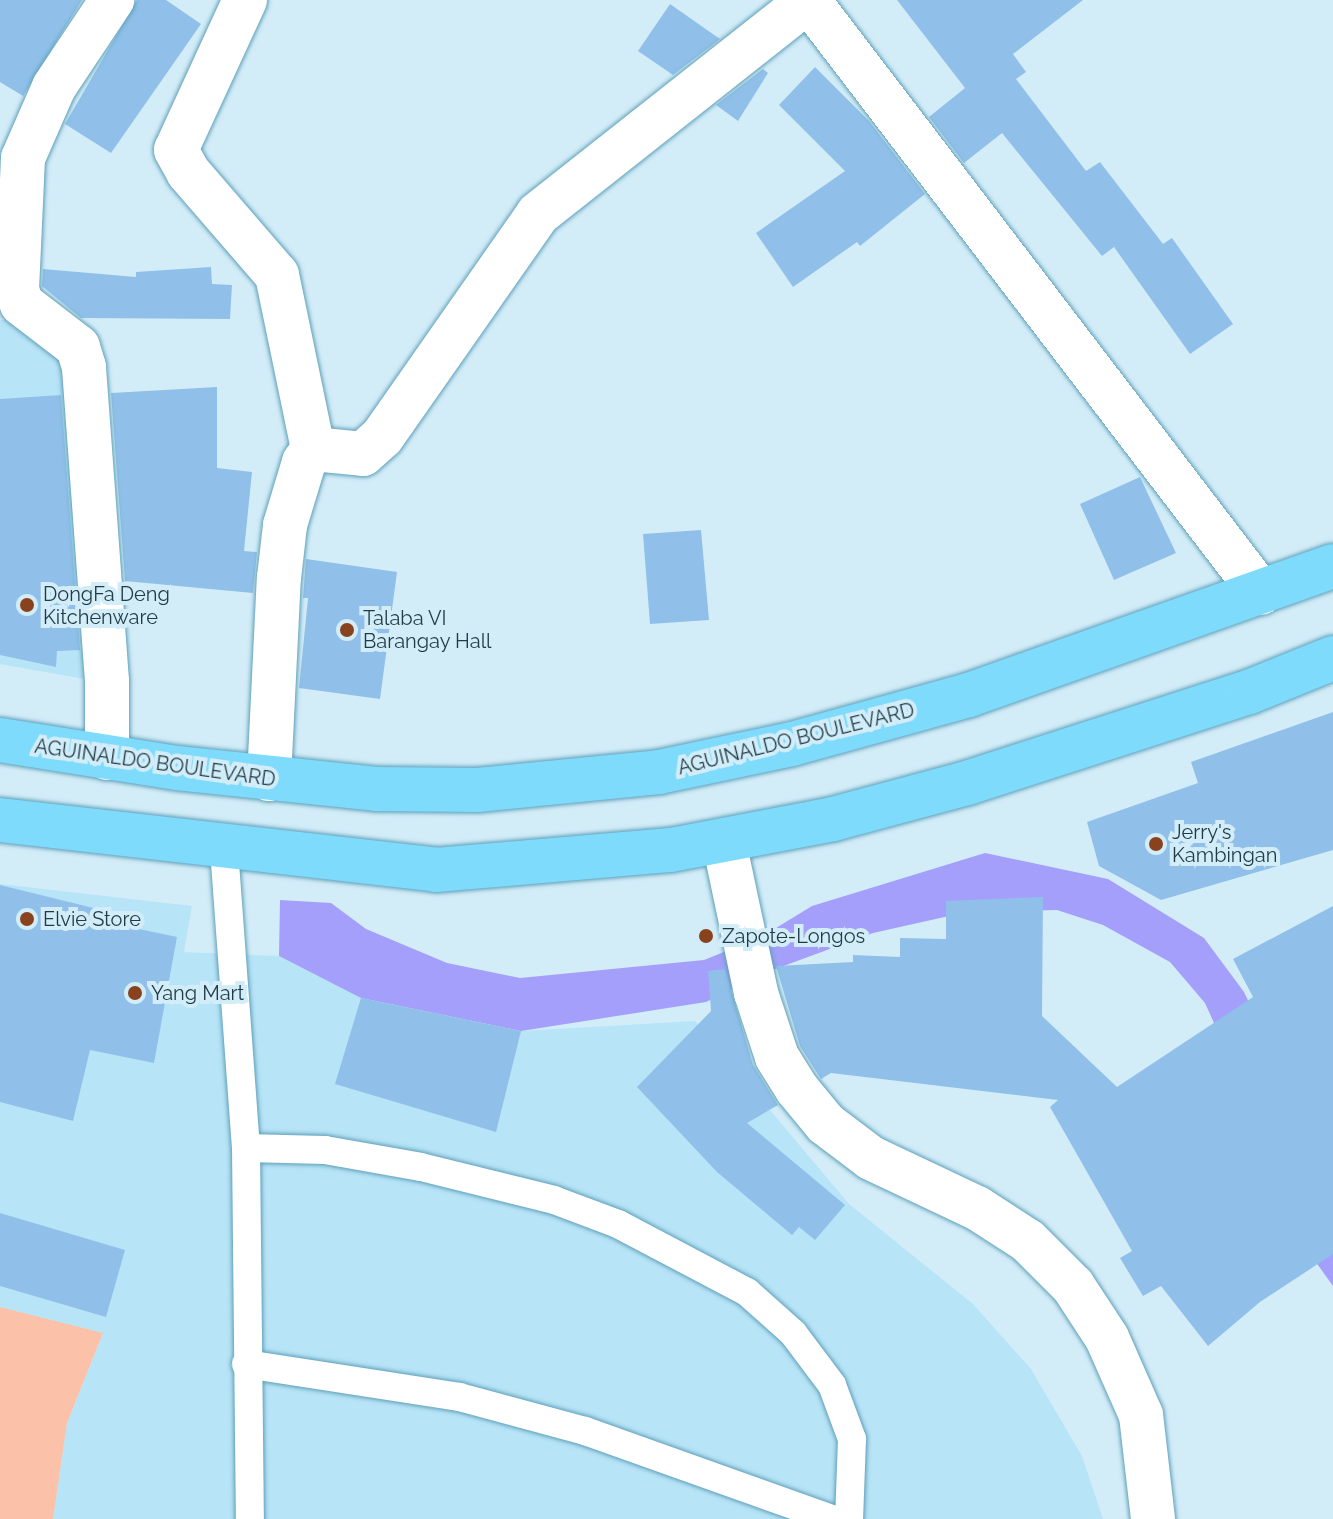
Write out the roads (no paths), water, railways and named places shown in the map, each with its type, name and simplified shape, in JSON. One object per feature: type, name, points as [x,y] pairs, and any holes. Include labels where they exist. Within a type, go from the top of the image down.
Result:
[{"type":"highway","name":"AGUINALDO BOULEVARD","points":[[0,740],[107,758],[269,779],[428,791],[659,772],[792,744],[969,695],[1333,566]]},
{"type":"highway","points":[[0,820],[224,849],[436,870],[519,866],[724,842],[967,783],[1249,692],[1333,658]]},
{"type":"street","points":[[107,758],[107,681],[84,367],[78,347],[22,304],[17,290],[23,158],[54,87],[112,0]]},
{"type":"street","points":[[245,0],[176,150],[188,172],[277,275],[313,449],[295,484],[285,525],[269,779]]},
{"type":"street","points":[[313,449],[363,454],[382,437],[538,214],[808,1],[1261,593]]},
{"type":"street","points":[[724,842],[738,925],[777,1057],[826,1124],[871,1158],[977,1208],[1028,1241],[1073,1286],[1107,1338],[1141,1415],[1153,1519]]},
{"type":"lane","points":[[224,849],[246,1148],[250,1519]]},
{"type":"lane","points":[[246,1148],[325,1150],[421,1167],[554,1200],[618,1224],[747,1292],[793,1333],[832,1385],[852,1439],[849,1519]]},
{"type":"lane","points":[[246,1364],[459,1397],[629,1446],[832,1519]]},
{"type":"place","name":"DongFa Deng Kitchenware","points":[[27,605]]},
{"type":"place","name":"Talaba VI Barangay Hall","points":[[347,630]]},
{"type":"place","name":"Jerry's Kambingan","points":[[1156,844]]},
{"type":"place","name":"Elvie Store","points":[[27,919]]},
{"type":"place","name":"Zapote-Longos","points":[[706,936]]},
{"type":"place","name":"Yang Mart","points":[[135,993]]}]
